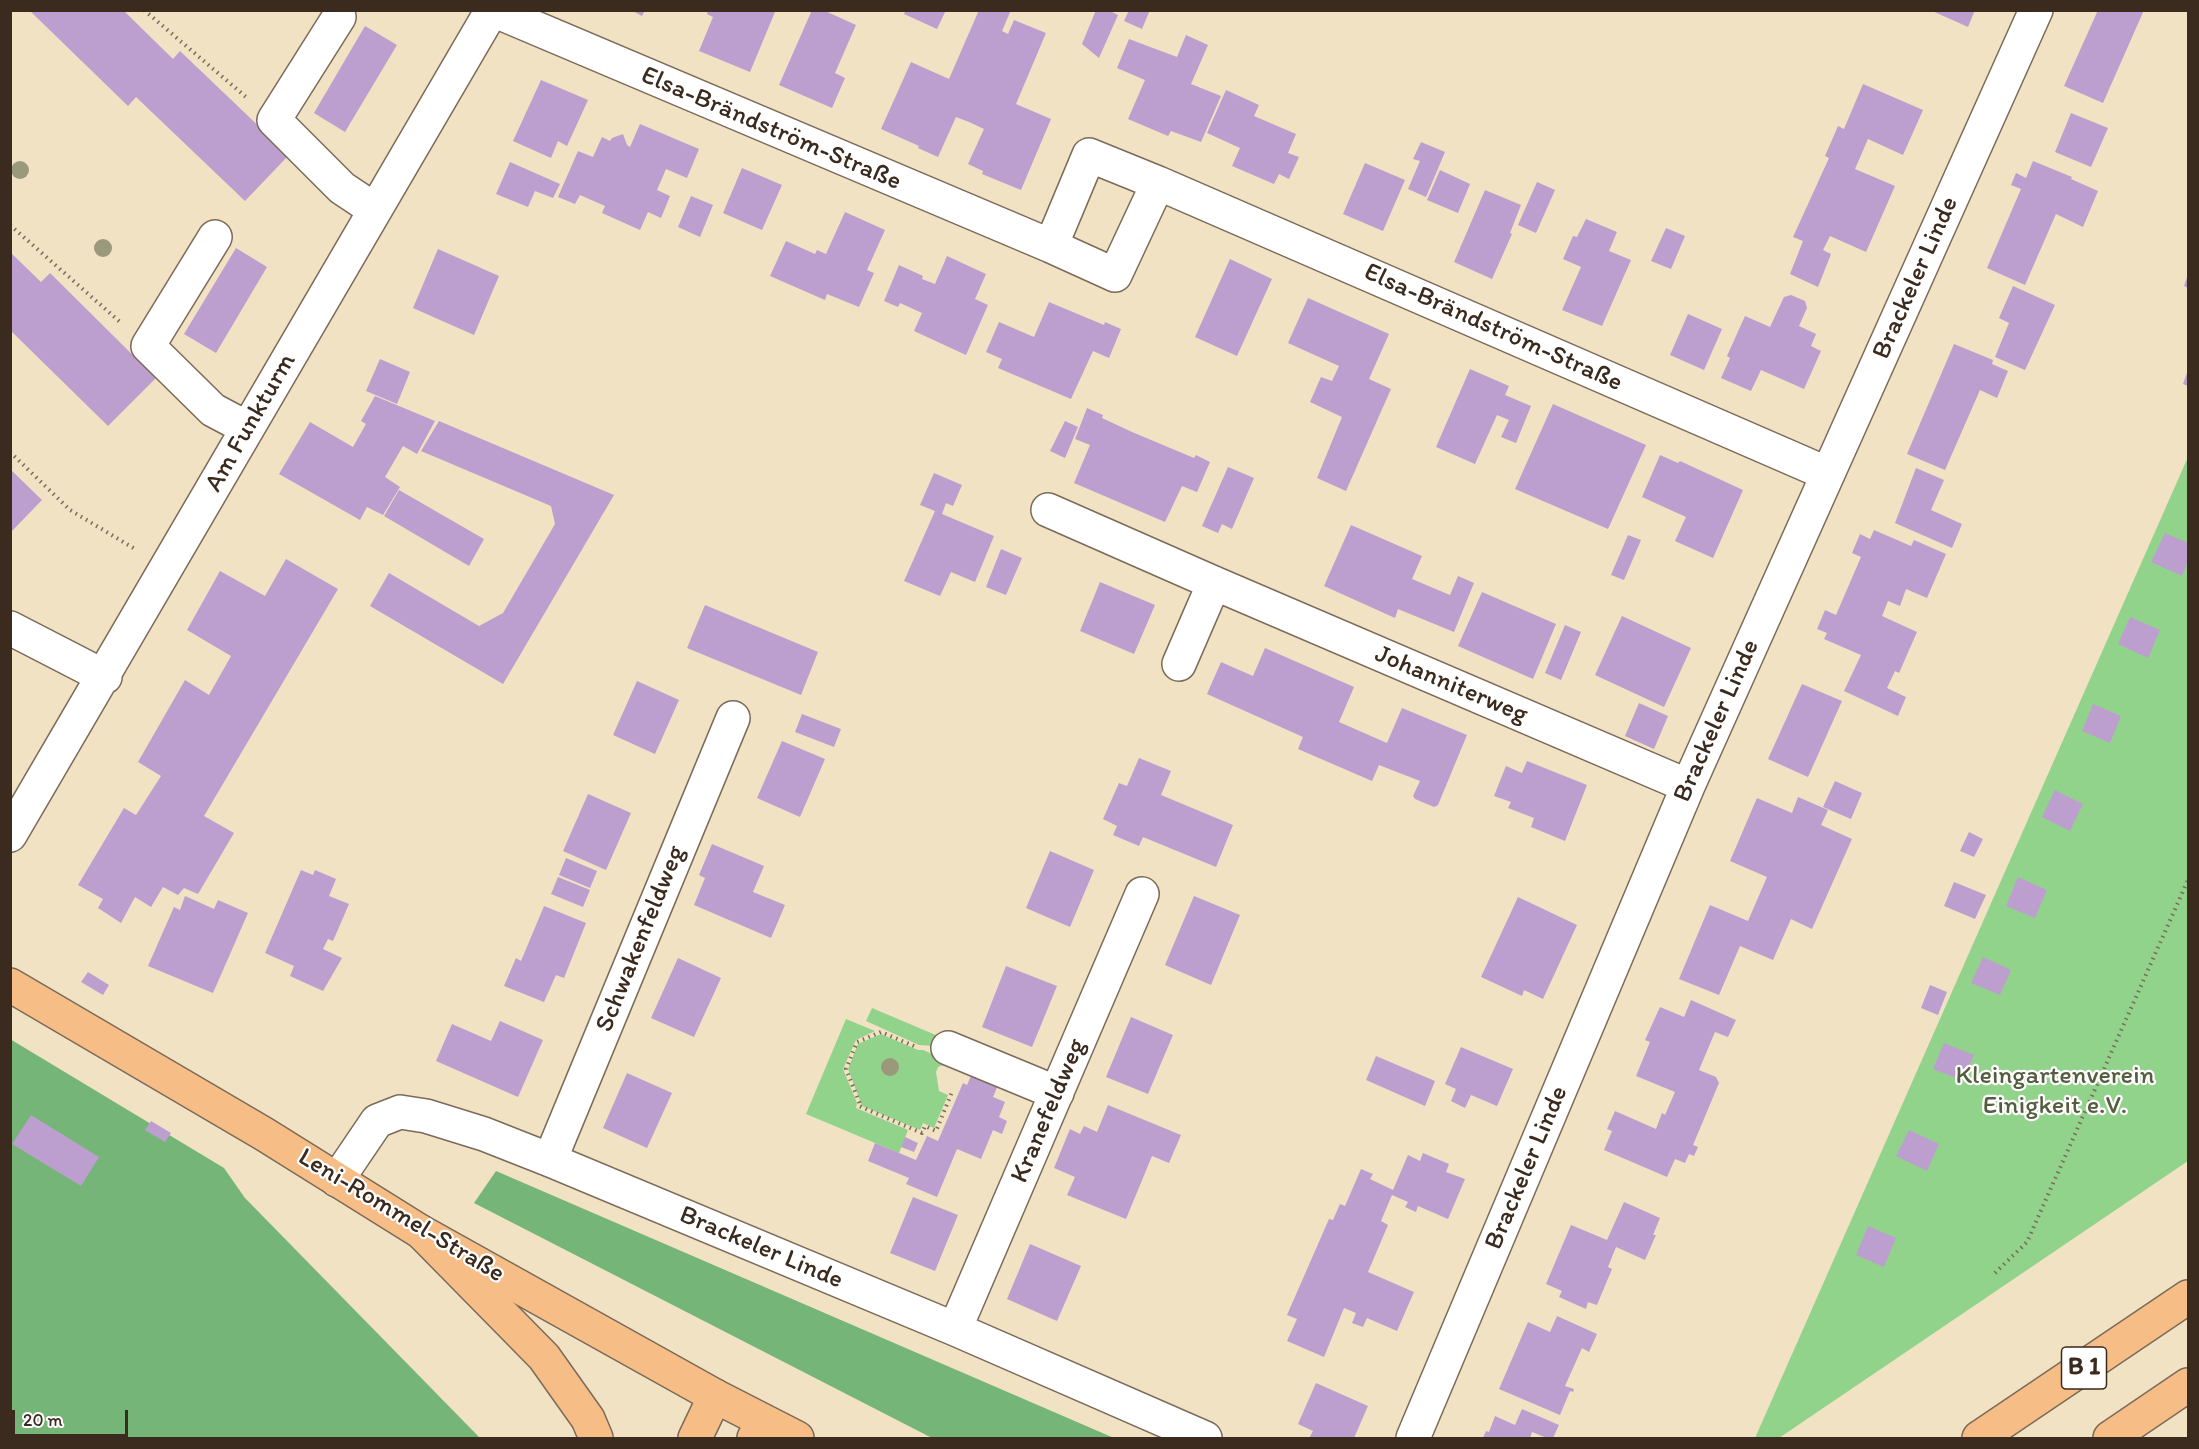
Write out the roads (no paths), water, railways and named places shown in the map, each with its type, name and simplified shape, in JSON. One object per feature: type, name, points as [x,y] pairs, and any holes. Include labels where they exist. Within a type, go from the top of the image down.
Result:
[{"type":"main road","name":"Leni-Rommel-Straße","points":[[10,985],[254,1128],[421,1232],[715,1396],[758,1430],[796,1438]]},
{"type":"main road","points":[[421,1232],[544,1357],[588,1419],[596,1438]]},
{"type":"main road","name":"B 1","points":[[1979,1438],[2188,1297]]},
{"type":"main road","points":[[2110,1438],[2188,1385]]},
{"type":"main road","points":[[695,1438],[715,1396]]},
{"type":"street","name":"Am Funkturm","points":[[10,835],[105,677],[247,428],[492,10]]},
{"type":"street","name":"Elsa-Brändström-Straße","points":[[492,10],[1115,275],[1158,183]]},
{"type":"street","name":"Brackeler Linde","points":[[1413,1438],[1688,786],[2036,10]]},
{"type":"street","points":[[339,17],[274,120],[342,188],[375,210]]},
{"type":"street","name":"Elsa-Brändström-Straße","points":[[1051,246],[1089,155],[1827,474]]},
{"type":"street","points":[[215,237],[148,346],[213,410],[247,428]]},
{"type":"street","name":"Johanniterweg","points":[[1048,510],[1688,786]]},
{"type":"street","points":[[1179,664],[1214,583]]},
{"type":"street","points":[[10,628],[105,677]]},
{"type":"street","name":"Schwakenfeldweg","points":[[550,1160],[733,718]]},
{"type":"street","name":"Kranefeldweg","points":[[955,1329],[1142,894]]},
{"type":"street","points":[[948,1048],[1057,1093]]},
{"type":"street","name":"Brackeler Linde","points":[[337,1180],[377,1121],[400,1112],[426,1116],[484,1134],[550,1160],[955,1329],[1205,1438]]},
{"type":"park label","name":"Kleingartenverein Einigkeit e.V.","points":[[2055,1091]]}]
